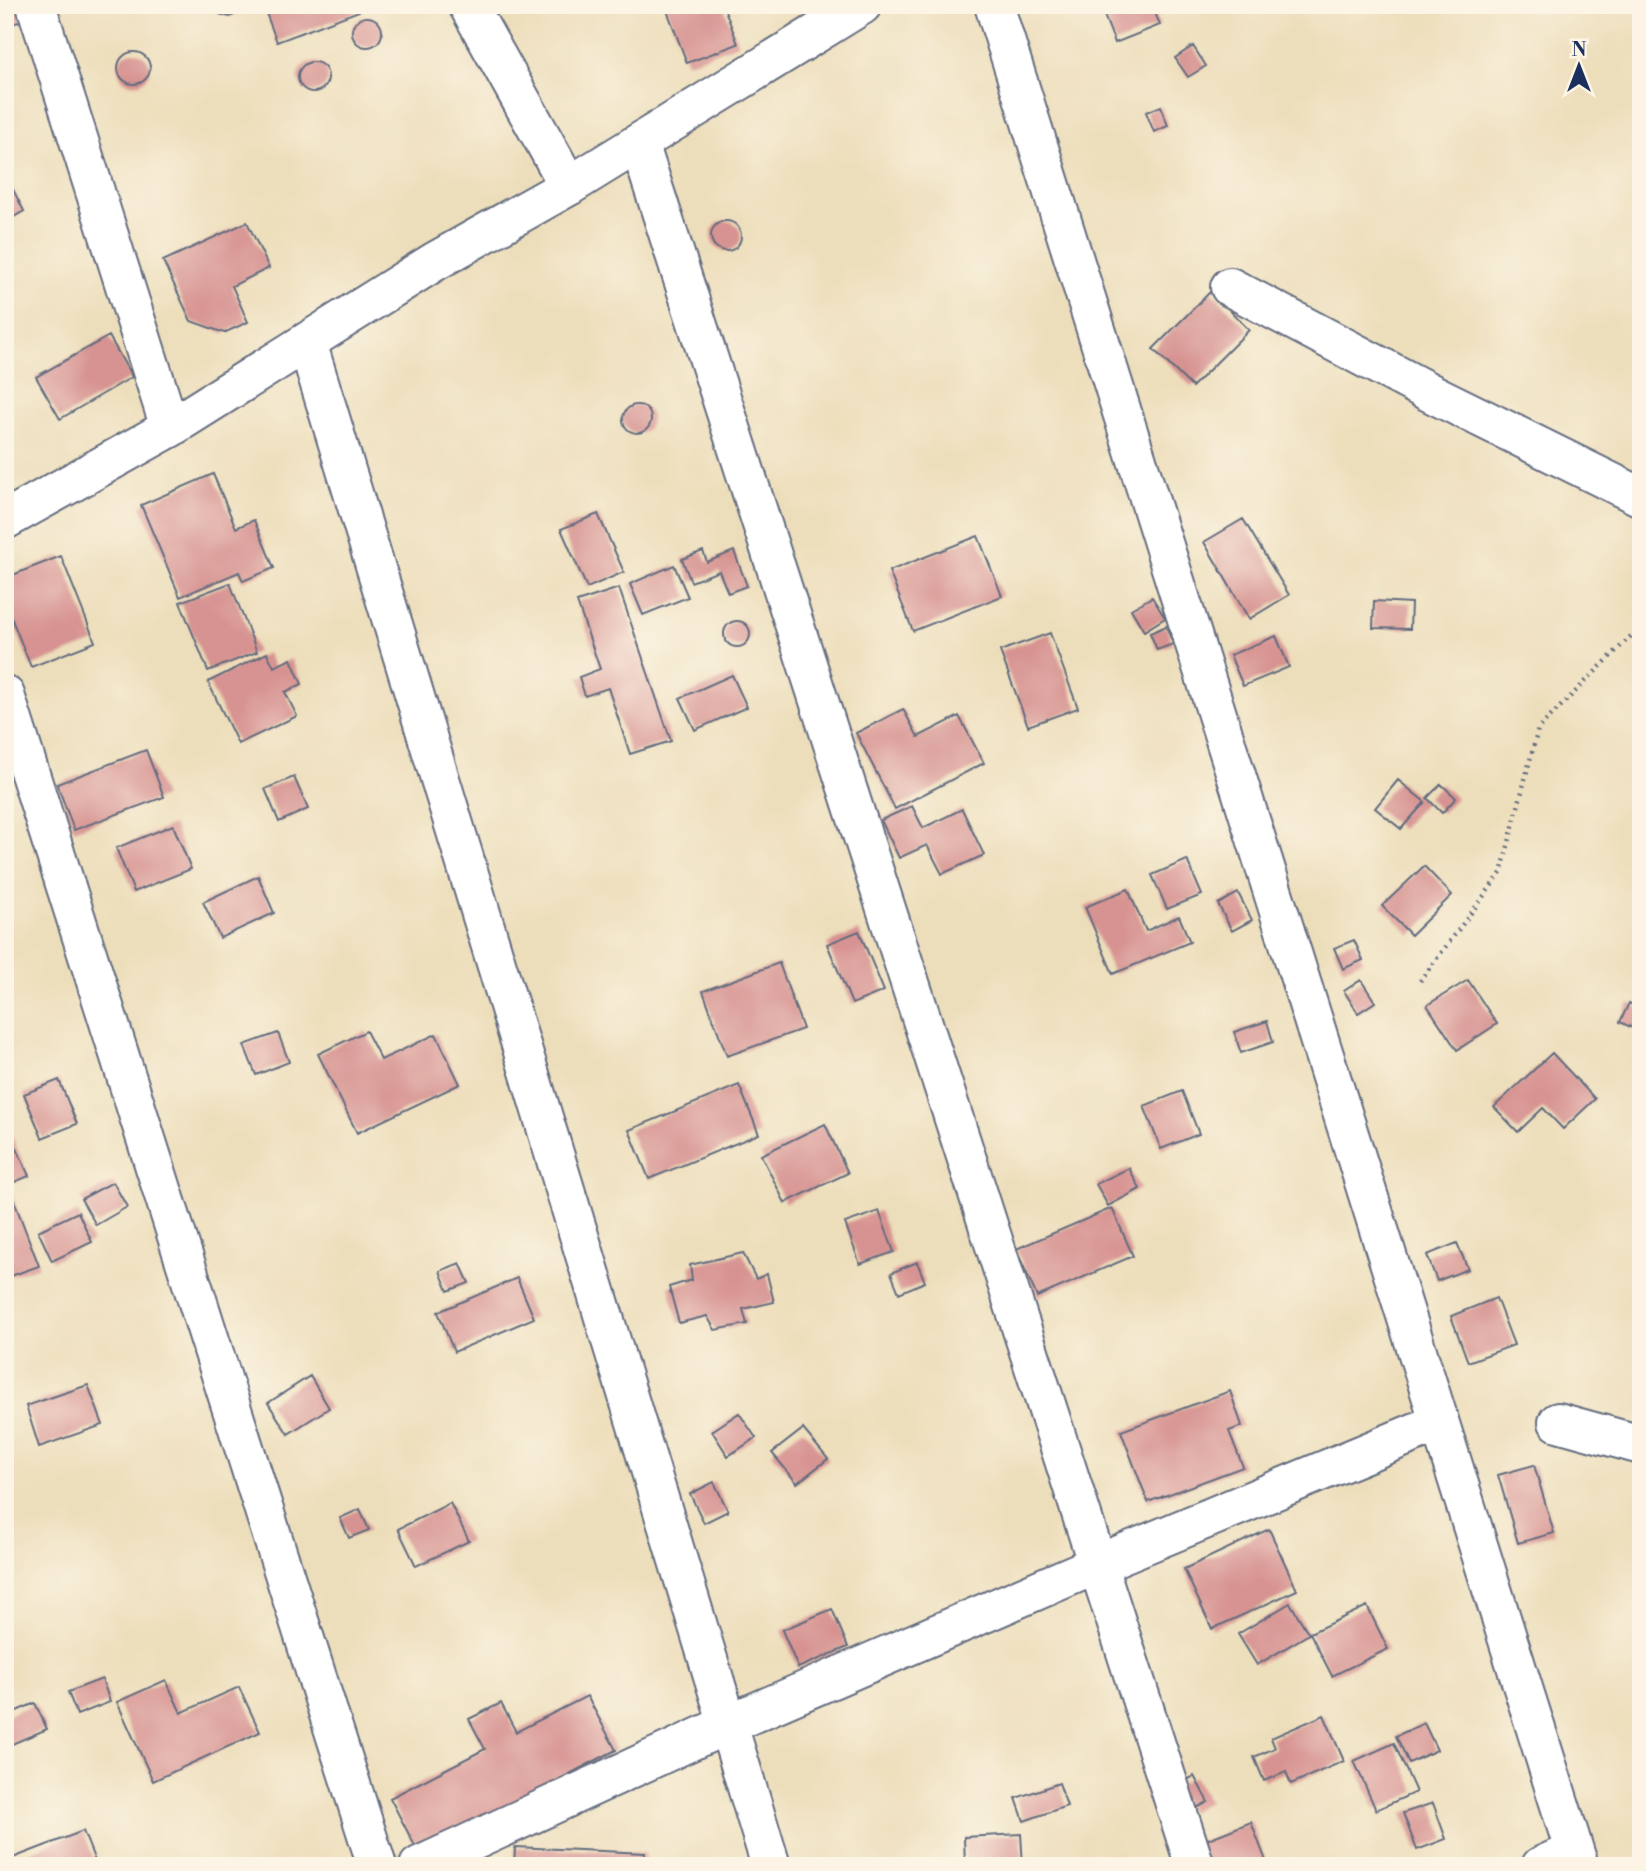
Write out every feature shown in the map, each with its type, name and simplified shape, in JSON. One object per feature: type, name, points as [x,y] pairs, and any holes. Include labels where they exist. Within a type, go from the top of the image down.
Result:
[{"type":"street","points":[[36,5],[170,428]]},
{"type":"street","points":[[468,5],[569,186]]},
{"type":"street","points":[[5,520],[170,428],[434,262],[569,186],[863,5]]},
{"type":"street","points":[[994,5],[1438,1423],[1565,1861]]},
{"type":"street","points":[[639,143],[1195,1866]]},
{"type":"street","points":[[1230,287],[1431,393],[1641,497]]},
{"type":"street","points":[[307,342],[771,1866]]},
{"type":"street","points":[[5,695],[377,1866]]},
{"type":"street","points":[[1558,1422],[1641,1445]]},
{"type":"street","points":[[419,1866],[728,1724],[1098,1564],[1438,1423]]},
{"type":"path","points":[[1420,981],[1501,873],[1538,729],[1641,626]]},
{"type":"building","points":[[5,5],[27,5],[31,17],[5,27]]},
{"type":"building","points":[[215,5],[240,5],[237,13],[230,17],[219,14]]},
{"type":"building","points":[[263,5],[357,5],[359,11],[277,42]]},
{"type":"building","points":[[506,5],[535,5],[510,15]]},
{"type":"building","points":[[665,5],[723,5],[738,44],[687,63]]},
{"type":"building","points":[[1100,5],[1152,5],[1160,25],[1115,43]]},
{"type":"building","points":[[367,17],[378,21],[382,32],[378,43],[367,47],[356,43],[352,32],[356,21]]},
{"type":"building","points":[[1193,46],[1206,66],[1188,77],[1175,58]]},
{"type":"building","points":[[134,52],[145,57],[150,68],[145,79],[134,84],[123,79],[118,68],[123,57]]},
{"type":"building","points":[[313,62],[319,63],[327,71],[327,83],[319,91],[313,92],[307,91],[299,83],[298,77],[299,71],[307,63]]},
{"type":"building","points":[[1161,106],[1168,126],[1154,132],[1146,112]]},
{"type":"building","points":[[5,174],[24,211],[5,222]]},
{"type":"building","points":[[726,221],[737,225],[741,236],[737,247],[726,251],[715,247],[711,236],[715,225]]},
{"type":"building","points":[[247,222],[269,268],[232,286],[248,322],[224,333],[191,321],[163,261]]},
{"type":"building","points":[[1211,291],[1249,330],[1192,387],[1153,349]]},
{"type":"building","points":[[109,336],[132,377],[60,419],[36,377]]},
{"type":"building","points":[[637,405],[647,409],[651,419],[647,429],[637,433],[627,429],[623,419],[627,409]]},
{"type":"building","points":[[213,474],[236,528],[254,520],[274,568],[243,581],[239,572],[180,597],[141,505]]},
{"type":"building","points":[[598,514],[624,572],[587,588],[561,529]]},
{"type":"building","points":[[1243,519],[1289,595],[1249,619],[1204,542]]},
{"type":"building","points":[[978,536],[1002,596],[913,631],[889,571]]},
{"type":"building","points":[[703,551],[707,562],[734,551],[747,586],[728,593],[719,571],[691,582],[682,559]]},
{"type":"building","points":[[61,556],[95,642],[31,667],[5,602],[5,578]]},
{"type":"building","points":[[674,565],[688,597],[643,615],[630,584]]},
{"type":"building","points":[[230,583],[257,652],[208,671],[180,602]]},
{"type":"building","points":[[619,588],[671,741],[630,754],[608,688],[585,696],[579,677],[600,669],[577,602]]},
{"type":"building","points":[[1152,597],[1165,618],[1144,631],[1131,609]]},
{"type":"building","points":[[1374,601],[1411,603],[1410,629],[1373,628]]},
{"type":"building","points":[[737,621],[746,625],[750,634],[746,643],[737,647],[728,643],[724,634],[728,625]]},
{"type":"building","points":[[1166,626],[1173,644],[1157,650],[1150,633]]},
{"type":"building","points":[[1050,633],[1078,708],[1028,726],[1000,651]]},
{"type":"building","points":[[1276,636],[1289,667],[1243,686],[1230,655]]},
{"type":"building","points":[[267,653],[274,667],[291,659],[302,684],[285,692],[297,716],[238,744],[208,682]]},
{"type":"building","points":[[732,675],[747,707],[695,730],[680,698]]},
{"type":"building","points":[[903,709],[918,737],[959,716],[984,763],[895,809],[856,733]]},
{"type":"building","points":[[146,750],[164,797],[74,830],[57,784]]},
{"type":"building","points":[[294,777],[308,809],[279,822],[265,789]]},
{"type":"building","points":[[1398,780],[1425,802],[1401,829],[1375,808]]},
{"type":"building","points":[[1441,784],[1456,798],[1442,813],[1427,798]]},
{"type":"building","points":[[912,806],[923,828],[962,809],[984,855],[942,874],[927,845],[899,858],[881,820]]},
{"type":"building","points":[[173,825],[191,869],[134,892],[116,848]]},
{"type":"building","points":[[1187,860],[1202,895],[1167,909],[1152,875]]},
{"type":"building","points":[[1424,866],[1452,895],[1411,935],[1382,906]]},
{"type":"building","points":[[258,876],[274,913],[220,938],[203,902]]},
{"type":"building","points":[[1128,889],[1146,931],[1179,916],[1190,942],[1113,974],[1085,907]]},
{"type":"building","points":[[1238,893],[1252,920],[1232,931],[1218,904]]},
{"type":"building","points":[[859,931],[884,991],[852,1004],[827,944]]},
{"type":"building","points":[[1354,940],[1363,960],[1343,969],[1334,948]]},
{"type":"building","points":[[779,963],[803,1029],[727,1056],[703,991]]},
{"type":"building","points":[[1361,980],[1375,1002],[1358,1013],[1344,991]]},
{"type":"building","points":[[1468,980],[1497,1024],[1457,1050],[1427,1005]]},
{"type":"building","points":[[1629,1003],[1641,1009],[1641,1032],[1620,1022]]},
{"type":"building","points":[[1267,1021],[1273,1042],[1241,1053],[1234,1032]]},
{"type":"building","points":[[366,1031],[381,1060],[436,1034],[460,1084],[357,1133],[318,1054]]},
{"type":"building","points":[[278,1033],[289,1062],[256,1075],[244,1045]]},
{"type":"building","points":[[1552,1053],[1595,1099],[1563,1129],[1543,1108],[1518,1132],[1494,1107]]},
{"type":"building","points":[[59,1080],[77,1124],[42,1138],[24,1094]]},
{"type":"building","points":[[739,1085],[759,1134],[649,1179],[629,1130]]},
{"type":"building","points":[[1182,1091],[1199,1134],[1161,1149],[1144,1106]]},
{"type":"building","points":[[5,1121],[29,1176],[5,1186]]},
{"type":"building","points":[[825,1124],[848,1173],[785,1203],[761,1155]]},
{"type":"building","points":[[1129,1168],[1140,1189],[1108,1206],[1096,1184]]},
{"type":"building","points":[[113,1182],[127,1207],[96,1225],[81,1199]]},
{"type":"building","points":[[13,1198],[39,1266],[5,1278],[5,1201]]},
{"type":"building","points":[[1112,1208],[1133,1256],[1037,1297],[1016,1249]]},
{"type":"building","points":[[879,1211],[894,1252],[860,1264],[845,1223]]},
{"type":"building","points":[[78,1212],[92,1242],[52,1261],[38,1231]]},
{"type":"building","points":[[1457,1243],[1468,1269],[1437,1281],[1427,1255]]},
{"type":"building","points":[[743,1253],[756,1279],[767,1274],[774,1302],[743,1309],[747,1324],[715,1330],[707,1316],[679,1323],[669,1287],[692,1280],[690,1265]]},
{"type":"building","points":[[917,1262],[925,1282],[899,1293],[891,1273]]},
{"type":"building","points":[[460,1263],[469,1283],[448,1291],[440,1271]]},
{"type":"building","points":[[517,1278],[534,1318],[454,1352],[438,1312]]},
{"type":"building","points":[[1496,1298],[1514,1345],[1468,1362],[1451,1316]]},
{"type":"building","points":[[310,1376],[329,1408],[288,1434],[268,1403]]},
{"type":"building","points":[[88,1385],[103,1425],[39,1447],[26,1406]]},
{"type":"building","points":[[1230,1391],[1242,1426],[1229,1431],[1243,1467],[1148,1502],[1121,1431]]},
{"type":"building","points":[[739,1413],[756,1438],[728,1456],[712,1431]]},
{"type":"building","points":[[803,1429],[828,1459],[797,1483],[772,1453]]},
{"type":"building","points":[[1534,1465],[1554,1533],[1518,1543],[1498,1475]]},
{"type":"building","points":[[714,1482],[728,1511],[704,1523],[690,1494]]},
{"type":"building","points":[[450,1503],[469,1541],[416,1566],[398,1529]]},
{"type":"building","points":[[360,1509],[369,1530],[349,1538],[340,1518]]},
{"type":"building","points":[[1269,1529],[1297,1590],[1212,1629],[1184,1569]]},
{"type":"building","points":[[1290,1603],[1309,1634],[1257,1665],[1238,1634]]},
{"type":"building","points":[[1367,1606],[1388,1649],[1332,1676],[1310,1633]]},
{"type":"building","points":[[832,1609],[848,1647],[798,1668],[782,1630]]},
{"type":"building","points":[[102,1679],[110,1702],[77,1715],[68,1692]]},
{"type":"building","points":[[166,1680],[181,1713],[239,1687],[260,1732],[153,1781],[117,1702]]},
{"type":"building","points":[[587,1696],[616,1750],[418,1852],[390,1798],[485,1749],[469,1719],[501,1703],[516,1732]]},
{"type":"building","points":[[35,1703],[47,1729],[5,1747],[5,1716]]},
{"type":"building","points":[[1324,1715],[1344,1761],[1291,1784],[1286,1772],[1264,1781],[1254,1757],[1275,1748],[1271,1738]]},
{"type":"building","points":[[1424,1723],[1437,1750],[1409,1763],[1396,1736]]},
{"type":"building","points":[[1394,1743],[1416,1792],[1376,1810],[1354,1761]]},
{"type":"building","points":[[1194,1776],[1208,1802],[1189,1812],[1174,1787]]},
{"type":"building","points":[[1059,1783],[1067,1806],[1024,1821],[1016,1798]]},
{"type":"building","points":[[1433,1803],[1446,1839],[1417,1850],[1403,1813]]},
{"type":"building","points":[[1251,1822],[1268,1866],[1207,1866],[1198,1843]]},
{"type":"building","points":[[83,1831],[97,1866],[5,1866],[5,1861]]},
{"type":"building","points":[[1021,1834],[1023,1866],[965,1866],[964,1837]]},
{"type":"building","points":[[515,1847],[645,1853],[644,1866],[555,1862],[555,1866],[514,1866]]}]
